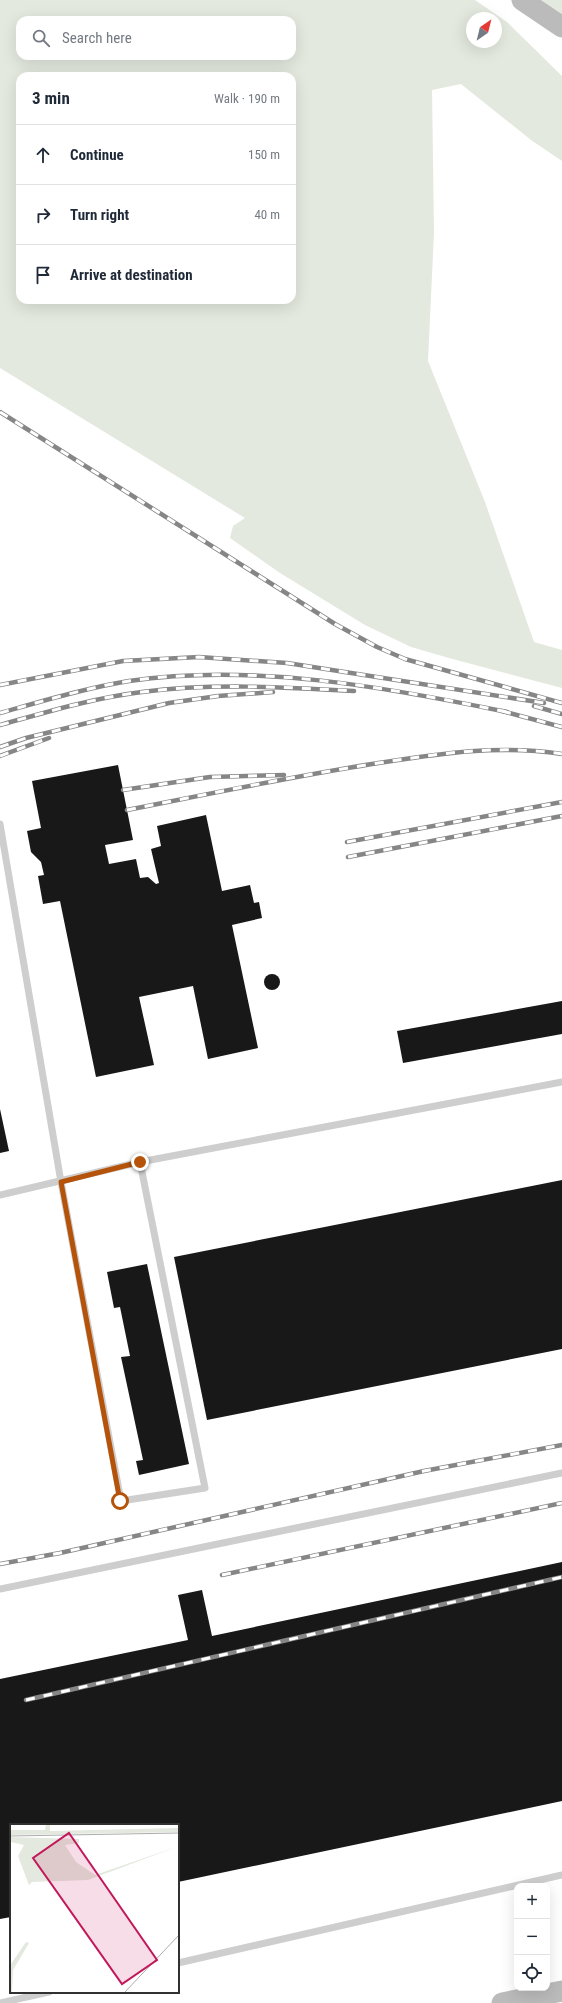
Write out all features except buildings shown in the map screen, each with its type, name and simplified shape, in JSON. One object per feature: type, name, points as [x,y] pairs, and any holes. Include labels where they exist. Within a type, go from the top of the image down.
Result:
[{"type":"main road","points":[[522,0],[562,27]]},
{"type":"main road","points":[[502,2003],[562,1991]]},
{"type":"lane","points":[[0,824],[61,1182],[120,1501],[205,1488],[140,1162]]},
{"type":"lane","points":[[0,1195],[61,1182],[140,1162],[562,1082]]},
{"type":"lane","points":[[0,1589],[562,1473]]},
{"type":"lane","points":[[179,1963],[562,1875]]},
{"type":"lane","points":[[0,2003],[45,1993]]},
{"type":"shaded area","points":[[0,0],[475,0],[492,12],[466,12],[466,48],[502,48],[502,19],[562,76],[562,161],[531,140],[461,84],[432,90],[434,232],[428,361],[485,502],[534,642],[562,650],[562,688],[411,647],[365,625],[280,573],[230,538],[233,526],[245,518],[0,368]]},
{"type":"shaded area","points":[[538,0],[562,0],[562,16]]},
{"type":"railway","points":[[0,412],[335,624],[377,647],[405,659],[562,703]]},
{"type":"railway","points":[[0,685],[123,661],[199,657],[287,663],[544,703]]},
{"type":"railway","points":[[0,713],[48,699],[129,681],[176,676],[224,675],[271,676],[367,686],[507,712]]},
{"type":"railway","points":[[0,725],[106,698],[168,689],[195,687],[248,687],[354,691]]},
{"type":"railway","points":[[0,747],[26,738],[169,703],[218,696],[273,692]]},
{"type":"railway","points":[[534,706],[562,714]]},
{"type":"railway","points":[[502,711],[562,727]]},
{"type":"railway","points":[[0,756],[49,738]]},
{"type":"railway","points":[[127,810],[311,774],[443,754],[490,750],[538,751],[562,754]]},
{"type":"railway","points":[[123,790],[210,777],[284,775]]},
{"type":"railway","points":[[347,842],[562,802]]},
{"type":"railway","points":[[348,857],[562,816]]},
{"type":"railway","points":[[0,1564],[60,1553],[424,1471],[562,1445]]},
{"type":"railway","points":[[222,1575],[562,1503]]},
{"type":"railway","points":[[26,1700],[562,1577]]},
{"type":"route","points":[[120,1501],[61,1182],[140,1162]]}]
